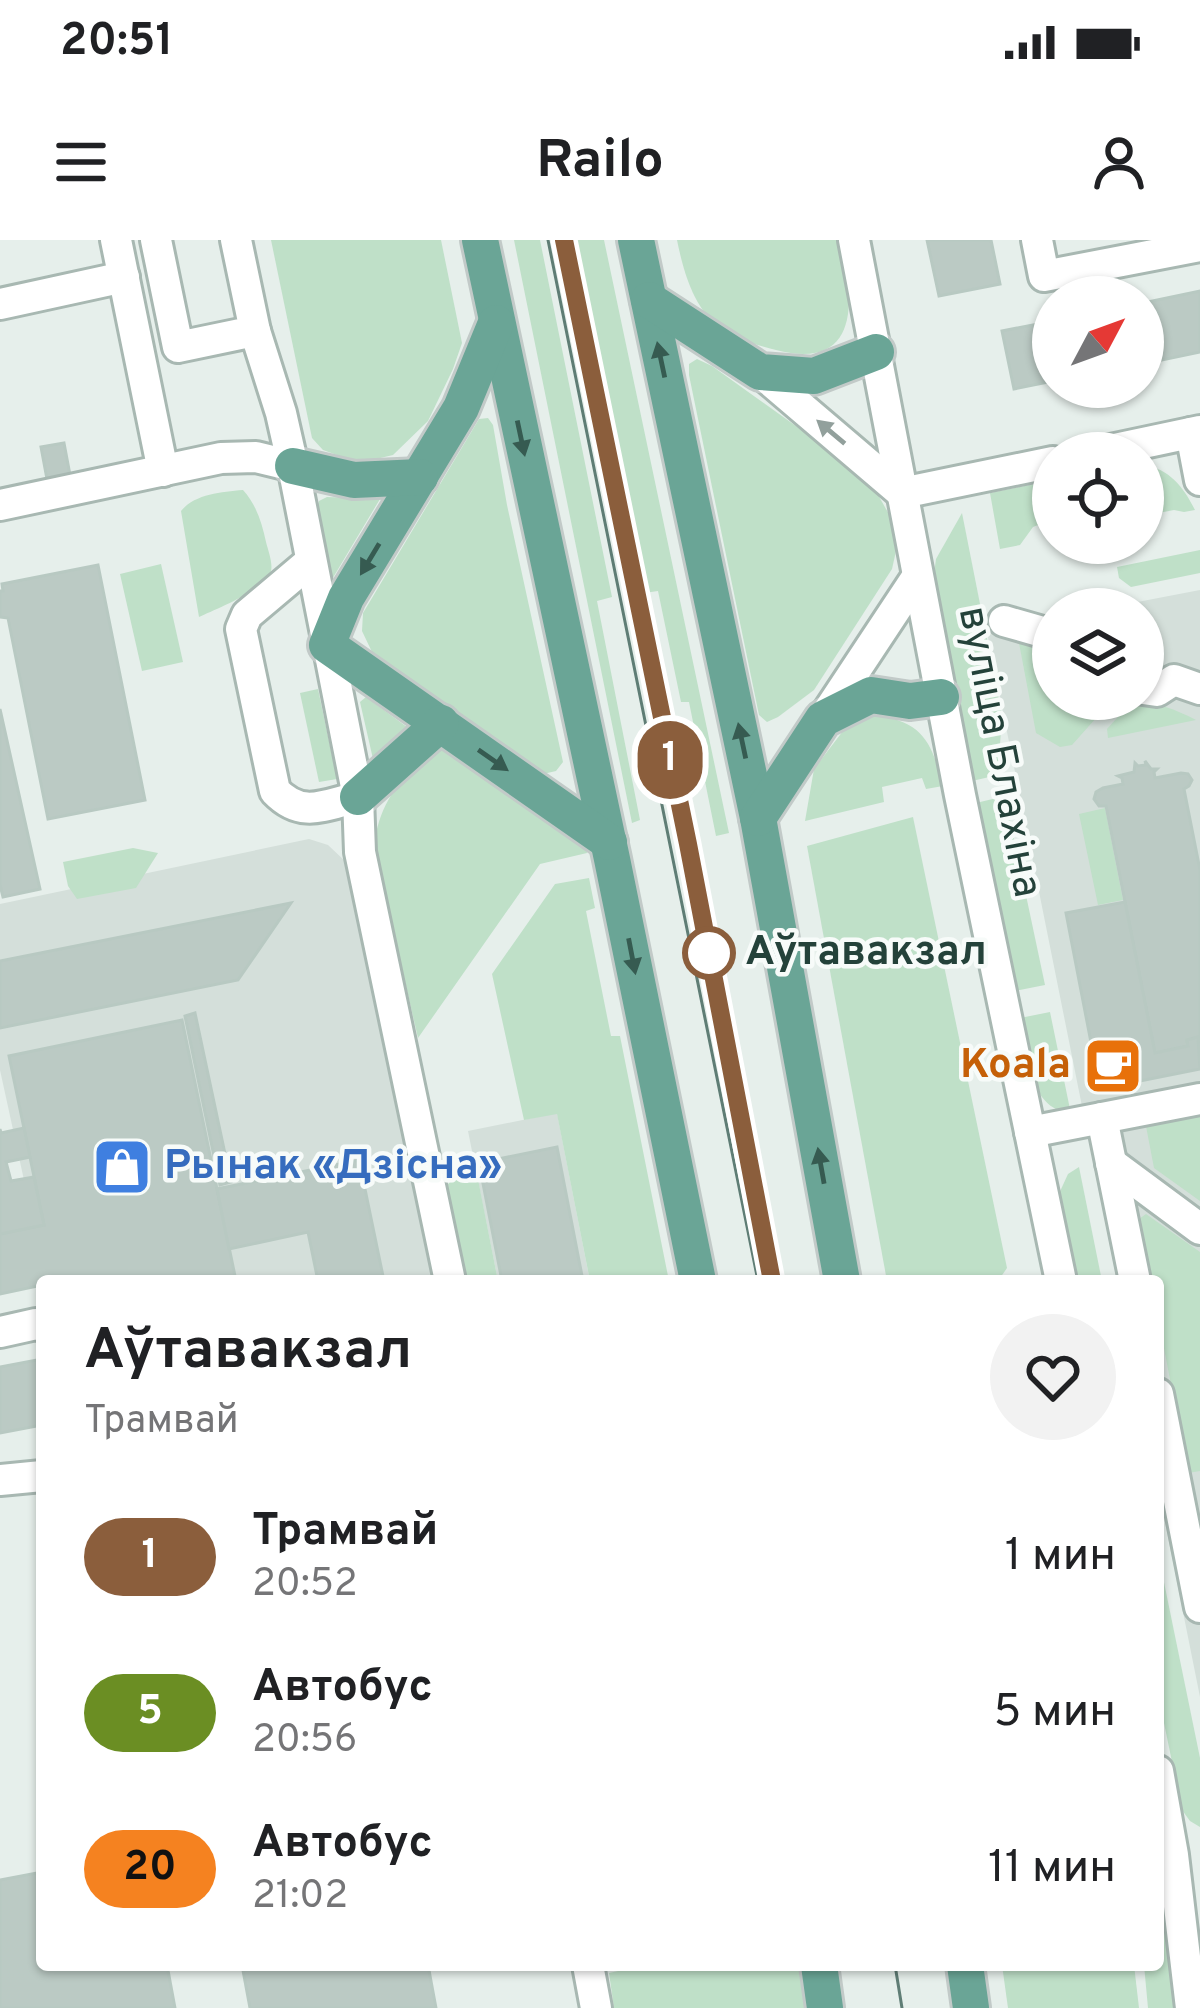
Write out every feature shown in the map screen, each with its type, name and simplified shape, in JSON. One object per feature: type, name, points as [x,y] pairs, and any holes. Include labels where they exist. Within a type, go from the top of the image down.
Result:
[{"type":"main road","points":[[480,240],[697,1275]]},
{"type":"main road","points":[[636,240],[758,818],[841,1275]]},
{"type":"main road","points":[[649,299],[760,372],[814,376],[876,352]]},
{"type":"main road","points":[[496,323],[461,408],[346,598],[328,645],[609,842]]},
{"type":"main road","points":[[293,466],[354,480],[420,477]]},
{"type":"main road","points":[[758,818],[823,719],[872,695],[910,701],[941,697]]},
{"type":"main road","points":[[358,797],[441,723]]},
{"type":"main road","points":[[820,1971],[825,2008]]},
{"type":"main road","points":[[965,1971],[971,2008]]},
{"type":"street","points":[[116,240],[163,471]]},
{"type":"street","points":[[156,240],[178,346],[255,331]]},
{"type":"street","points":[[236,240],[255,331],[293,466],[358,797],[360,852],[449,1275]]},
{"type":"street","name":"вуліца Блахіна","points":[[854,240],[917,577],[1060,1275]]},
{"type":"street","points":[[1036,240],[1044,276],[1200,246]]},
{"type":"street","points":[[0,304],[124,278]]},
{"type":"street","points":[[760,372],[902,493],[1032,466]]},
{"type":"street","points":[[1164,439],[1195,432],[1200,480]]},
{"type":"street","points":[[0,505],[221,458],[256,457],[293,466]]},
{"type":"street","points":[[311,561],[248,614],[241,629],[275,791],[288,804],[306,808],[358,797]]},
{"type":"street","points":[[823,719],[917,577]]},
{"type":"street","points":[[1004,621],[1032,629]]},
{"type":"street","points":[[1164,686],[1174,680],[1200,689]]},
{"type":"street","points":[[1030,1132],[1200,1099]]},
{"type":"street","points":[[1102,1118],[1134,1275]]},
{"type":"street","points":[[1111,1163],[1200,1229]]},
{"type":"street","points":[[0,1333],[36,1324]]},
{"type":"street","points":[[1164,1413],[1190,1497],[1200,1607]]},
{"type":"street","points":[[0,1480],[36,1476]]},
{"type":"street","points":[[1164,1788],[1187,1853],[1191,2008]]},
{"type":"street","points":[[589,1971],[596,2008]]},
{"type":"shaded area","points":[[1200,590],[1200,1697],[1164,1517],[1164,1275],[1116,1275],[987,632],[1032,622],[1032,720],[1164,720],[1164,597]]},
{"type":"shaded area","points":[[309,839],[328,845],[346,862],[435,1275],[45,1275],[0,1070],[0,904]]},
{"type":"shaded area","points":[[557,1113],[589,1275],[497,1275],[468,1131]]},
{"type":"green space","points":[[271,240],[441,240],[462,343],[428,421],[393,455],[359,463],[323,450],[312,438]]},
{"type":"green space","points":[[514,240],[540,240],[612,597],[597,601],[640,820],[632,823]]},
{"type":"green space","points":[[572,240],[604,240],[729,833],[716,836],[689,702],[681,702],[658,591],[644,593]]},
{"type":"green space","points":[[677,240],[841,240],[849,306],[838,340],[824,350],[804,354],[761,346],[722,330],[695,297]]},
{"type":"green space","points":[[697,359],[821,444],[877,493],[898,542],[892,569],[814,690],[767,722],[759,715],[689,375],[689,364]]},
{"type":"green space","points":[[488,418],[563,762],[556,771],[543,774],[372,652],[362,631],[363,613],[479,419]]},
{"type":"green space","points":[[1164,472],[1195,510],[1164,512]]},
{"type":"green space","points":[[1032,484],[1032,528],[1020,545],[1000,549],[990,493]]},
{"type":"green space","points":[[243,490],[260,521],[271,571],[251,591],[199,617],[181,511],[201,497]]},
{"type":"green space","points":[[327,497],[380,499],[331,581],[316,510]]},
{"type":"green space","points":[[962,513],[1002,715],[998,775],[972,781],[932,589],[936,559]]},
{"type":"green space","points":[[1200,550],[1200,573],[1131,587],[1119,578],[1117,567],[1164,564],[1164,557]]},
{"type":"green space","points":[[161,564],[183,662],[142,671],[120,574]]},
{"type":"green space","points":[[1032,640],[1032,712],[1019,643]]},
{"type":"green space","points":[[318,689],[337,779],[319,782],[300,693]]},
{"type":"green space","points":[[366,697],[411,730],[373,759],[360,702]]},
{"type":"green space","points":[[1164,706],[1196,720],[1108,738],[1107,729],[1115,720],[1164,720]]},
{"type":"green space","points":[[872,716],[914,728],[929,745],[943,786],[926,789],[922,778],[882,787],[884,802],[805,821],[814,769],[846,727]]},
{"type":"green space","points":[[1034,720],[1094,720],[1072,745],[1060,747],[1036,733]]},
{"type":"green space","points":[[435,741],[585,844],[587,853],[540,864],[418,1038],[374,847],[387,802]]},
{"type":"green space","points":[[1005,796],[1045,985],[1015,991],[976,803]]},
{"type":"green space","points":[[1105,808],[1123,900],[1098,905],[1079,814]]},
{"type":"green space","points":[[913,817],[1007,1268],[1002,1275],[886,1275],[807,846]]},
{"type":"green space","points":[[133,848],[158,853],[136,888],[77,899],[68,886],[63,862]]},
{"type":"green space","points":[[589,878],[595,908],[586,911],[611,1036],[620,1036],[668,1275],[589,1275],[557,1114],[524,1120],[492,974],[555,884]]},
{"type":"green space","points":[[1050,1012],[1071,1114],[1046,1101],[1028,1062],[1020,1018]]},
{"type":"green space","points":[[1200,1110],[1200,1201],[1154,1168],[1145,1121]]},
{"type":"green space","points":[[475,1164],[497,1275],[463,1275],[445,1188],[462,1167]]},
{"type":"green space","points":[[1079,1167],[1101,1275],[1073,1275],[1057,1198],[1068,1174]]},
{"type":"green space","points":[[1146,1214],[1200,1252],[1200,1471],[1188,1473],[1164,1348],[1164,1275],[1150,1275],[1139,1219]]},
{"type":"green space","points":[[1164,1582],[1200,1758],[1200,1827],[1182,1810],[1164,1723]]},
{"type":"green space","points":[[1164,1929],[1168,1929],[1177,2008],[1148,2008],[1145,1971],[1164,1971]]},
{"type":"green space","points":[[802,1971],[807,2008],[614,2008],[609,1973]]},
{"type":"green space","points":[[1003,1971],[1135,1971],[1139,2008],[1008,2008]]},
{"type":"building","points":[[927,240],[991,240],[1000,284],[939,296]]},
{"type":"building","points":[[1200,291],[1200,352],[1164,360],[1164,299]]},
{"type":"building","points":[[1032,325],[1032,385],[1014,389],[1002,331]]},
{"type":"building","points":[[64,443],[70,475],[47,479],[41,447]]},
{"type":"building","points":[[98,565],[145,800],[48,819],[8,618],[0,617],[0,591],[2,584]]},
{"type":"building","points":[[0,709],[40,889],[3,897],[0,885]]},
{"type":"building","points":[[1145,761],[1157,769],[1155,778],[1181,773],[1192,780],[1184,789],[1200,870],[1200,1044],[1198,1037],[1187,1040],[1188,1046],[1155,1053],[1106,806],[1094,799],[1103,788],[1123,784],[1118,776],[1134,772],[1135,763],[1146,765]]},
{"type":"building","points":[[1125,902],[1155,1053],[1188,1046],[1187,1040],[1198,1037],[1200,1069],[1100,1089],[1066,913]]},
{"type":"building","points":[[291,903],[238,980],[0,1028],[0,961]]},
{"type":"building","points":[[195,1013],[231,1182],[220,1185],[185,1016]]},
{"type":"building","name":"Рынак «Дзісна»","points":[[182,1020],[235,1275],[36,1275],[36,1286],[0,1294],[0,1234],[44,1225],[9,1056]]},
{"type":"building","points":[[24,1128],[30,1157],[6,1162],[11,1181],[34,1177],[44,1225],[0,1234],[0,1129],[1,1133]]},
{"type":"building","points":[[557,1147],[582,1275],[501,1275],[479,1163]]},
{"type":"building","points":[[359,1160],[383,1275],[317,1275],[308,1232],[229,1249],[217,1189]]},
{"type":"building","points":[[36,1360],[36,1426],[0,1433],[0,1367]]},
{"type":"building","points":[[36,1873],[36,1971],[168,1971],[175,2008],[0,2008],[0,1880]]},
{"type":"building","points":[[243,1971],[429,1971],[436,2008],[250,2008]]},
{"type":"tram line","points":[[548,240],[757,1275]]},
{"type":"tram line","name":"1","points":[[564,240],[771,1275]]},
{"type":"tram line","points":[[896,1971],[902,2008]]},
{"type":"place","name":"Аўтавакзал","points":[[709,953]]},
{"type":"place","name":"Koala","points":[[1113,1066]]},
{"type":"place","name":"Рынак «Дзісна»","points":[[122,1167]]}]
